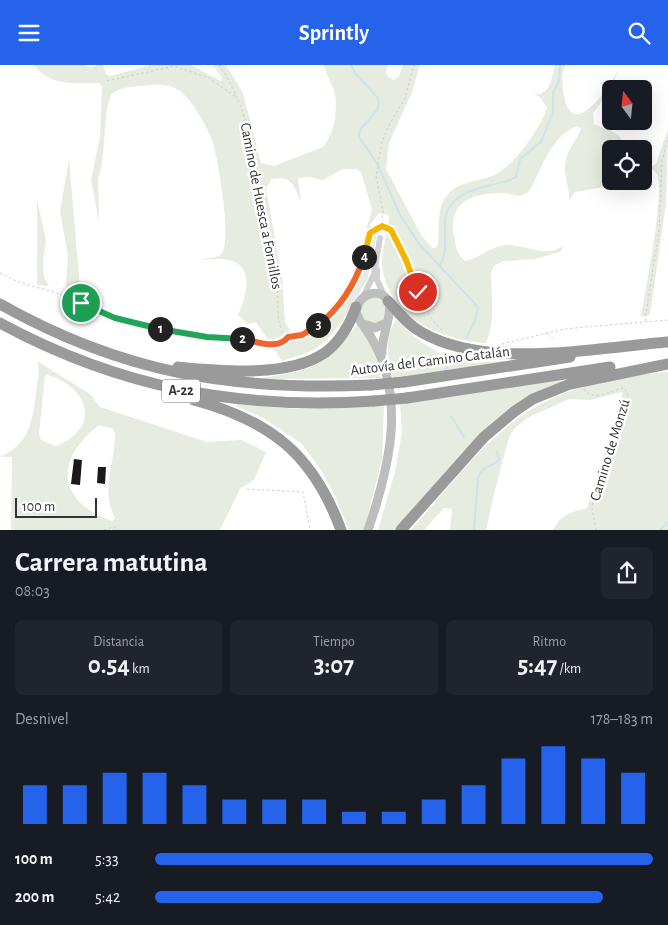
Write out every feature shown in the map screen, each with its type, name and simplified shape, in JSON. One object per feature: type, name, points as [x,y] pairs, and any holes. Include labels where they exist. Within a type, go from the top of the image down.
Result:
[{"type":"highway","points":[[387,300],[407,322],[420,332],[454,347],[470,351],[491,354],[527,353],[668,343]]},
{"type":"highway","name":"Autovía del Camino Catalán","points":[[0,304],[77,342],[122,359],[192,376],[231,382],[310,387],[404,382],[668,343]]},
{"type":"highway","points":[[77,342],[128,357],[174,367],[227,371],[281,368],[310,360],[328,351],[345,331],[356,307]]},
{"type":"highway","name":"Autovía del Camino Catalán","points":[[0,323],[58,352],[123,376],[200,395],[276,403],[374,401],[407,398],[591,370],[668,362]]},
{"type":"highway","points":[[58,352],[100,372],[216,406],[248,418],[268,429],[298,454],[316,477],[340,530]]},
{"type":"highway","points":[[401,530],[484,437],[521,407],[570,384],[668,362]]},
{"type":"main road","points":[[368,530],[392,440],[392,409],[383,365],[375,342],[358,318],[356,307],[363,297],[374,293],[387,300],[390,314],[382,343],[383,365]]},
{"type":"main road","points":[[363,325],[375,328],[386,323]]},
{"type":"main road","points":[[372,530],[374,511]]},
{"type":"street","points":[[363,297],[371,283],[380,238]]},
{"type":"street","points":[[378,253],[378,280],[387,300]]},
{"type":"path","name":"Camino de Huesca a Fornillos","points":[[219,65],[231,83],[246,123],[259,178],[277,281],[279,323],[282,332],[288,337]]},
{"type":"path","points":[[382,226],[383,211],[376,176],[382,142],[405,97],[414,65]]},
{"type":"path","points":[[108,81],[174,66],[208,78],[236,97]]},
{"type":"path","points":[[645,321],[659,230],[662,161],[668,137]]},
{"type":"path","points":[[382,226],[391,230],[424,305],[435,325],[449,336]]},
{"type":"path","points":[[0,273],[12,280],[38,289],[58,293],[115,318],[147,327],[207,337],[278,344],[285,342],[288,337],[302,335],[332,312],[357,277],[370,233],[382,226]]},
{"type":"path","points":[[500,345],[547,332],[668,320]]},
{"type":"path","points":[[547,332],[555,340]]},
{"type":"path","name":"Camino de Monzú","points":[[583,387],[589,395],[595,396],[624,388],[628,394],[593,498],[592,509],[596,530]]},
{"type":"path","points":[[247,489],[303,492],[310,530]]},
{"type":"path","points":[[104,530],[113,527],[119,530]]},
{"type":"shaded area","points":[[34,65],[83,65],[92,68],[96,65],[103,65],[106,74],[110,76],[152,65],[191,65],[221,81],[222,78],[213,65],[226,65],[243,93],[261,163],[274,166],[323,147],[327,142],[333,128],[336,105],[334,91],[324,65],[388,65],[386,73],[389,78],[394,80],[399,76],[403,65],[420,65],[412,92],[389,143],[386,169],[421,235],[432,248],[436,248],[438,244],[440,212],[447,195],[458,186],[500,172],[517,157],[532,137],[547,108],[541,98],[534,94],[540,94],[547,89],[555,65],[565,65],[562,81],[564,96],[569,109],[576,114],[584,112],[602,95],[602,101],[593,113],[594,124],[602,127],[602,130],[614,132],[621,140],[602,140],[602,187],[575,192],[569,201],[565,164],[568,153],[581,129],[578,126],[563,134],[552,147],[532,187],[527,193],[520,196],[503,193],[481,195],[464,202],[458,208],[454,215],[454,237],[456,247],[465,261],[501,246],[508,245],[551,251],[564,245],[560,252],[535,259],[503,261],[494,266],[491,272],[492,317],[486,343],[451,337],[434,331],[405,311],[394,298],[386,282],[382,264],[389,215],[379,213],[370,225],[376,237],[368,278],[342,322],[325,342],[312,351],[282,361],[256,322],[248,324],[238,315],[246,291],[245,275],[242,268],[236,263],[227,260],[200,259],[215,257],[222,253],[225,245],[225,215],[218,163],[212,140],[203,121],[186,97],[177,89],[162,85],[125,88],[112,94],[107,109],[101,171],[98,179],[99,222],[91,180],[100,137],[102,87],[99,83],[72,83],[48,77]],"holes":[[[343,169],[357,169],[361,172],[372,209],[352,278],[328,313],[303,331],[291,332],[285,322],[282,277],[266,188],[272,179],[288,180],[297,191],[301,202],[298,178],[310,177],[323,180]]]},
{"type":"shaded area","points":[[668,129],[666,203],[650,315],[641,317],[657,222],[659,186],[657,175],[652,170],[652,166],[656,164]]},
{"type":"shaded area","points":[[69,159],[80,288],[66,286],[68,256],[60,211]]},
{"type":"shaded area","points":[[37,199],[46,240],[43,262],[44,277],[49,286],[37,285]]},
{"type":"shaded area","points":[[374,297],[383,301],[387,310],[383,319],[374,323],[365,319],[361,310],[365,301]]},
{"type":"shaded area","points":[[396,319],[426,345],[444,355],[473,362],[507,361],[393,378],[389,362],[388,341]]},
{"type":"shaded area","points":[[357,325],[373,350],[381,378],[257,379],[288,374],[318,364],[334,352]]},
{"type":"shaded area","points":[[37,361],[90,394],[100,407],[207,442],[242,440],[266,452],[254,480],[240,489],[220,530],[11,530],[12,457],[0,457],[18,445],[28,430],[33,412],[38,377]],"holes":[[[48,375],[62,381],[73,389],[81,398],[85,408],[84,419],[80,429],[71,438],[56,446],[41,440],[39,434],[45,376]],[[99,425],[113,429],[115,434],[108,487],[111,508],[115,518],[112,521],[94,513],[80,503],[72,491],[68,479],[69,465],[74,452],[84,438]]]},
{"type":"shaded area","points":[[668,372],[668,530],[553,530],[560,520],[567,515],[587,508],[622,398],[622,392],[590,400],[569,399],[527,418],[514,429],[509,438],[486,530],[450,530],[452,509],[444,508],[424,530],[411,530],[490,442],[520,417],[536,407],[554,398],[591,385],[610,380]]},
{"type":"shaded area","points":[[560,379],[561,383],[508,410],[490,424],[395,530],[378,530],[395,472],[402,432],[400,403]]},
{"type":"shaded area","points":[[237,404],[297,409],[384,405],[382,459],[364,530],[349,530],[335,496],[321,470],[302,444],[263,418],[236,406]]},
{"type":"building","points":[[74,459],[82,460],[80,485],[71,484]]},
{"type":"building","points":[[98,467],[106,467],[105,484],[97,483]]},
{"type":"waterway","points":[[351,65],[355,73],[377,97],[379,104],[377,110],[360,130],[359,137],[378,165],[400,215],[420,245],[478,307],[475,321],[466,338]]},
{"type":"waterway","points":[[439,267],[444,257],[445,219],[448,210],[454,202],[470,191],[516,177],[520,159],[541,142],[553,112],[553,93],[559,81],[560,65]]},
{"type":"waterway","points":[[444,372],[452,359]]},
{"type":"waterway","points":[[451,416],[464,437]]},
{"type":"waterway","points":[[474,530],[478,478],[484,469],[499,460],[497,452]]},
{"type":"waterway","points":[[660,530],[668,522]]},
{"type":"route","points":[[81,303],[115,318],[147,327],[176,333],[278,344],[285,342],[288,337],[296,337],[310,331],[332,312],[346,295],[357,277],[370,233],[382,226],[391,230],[418,292]]}]
